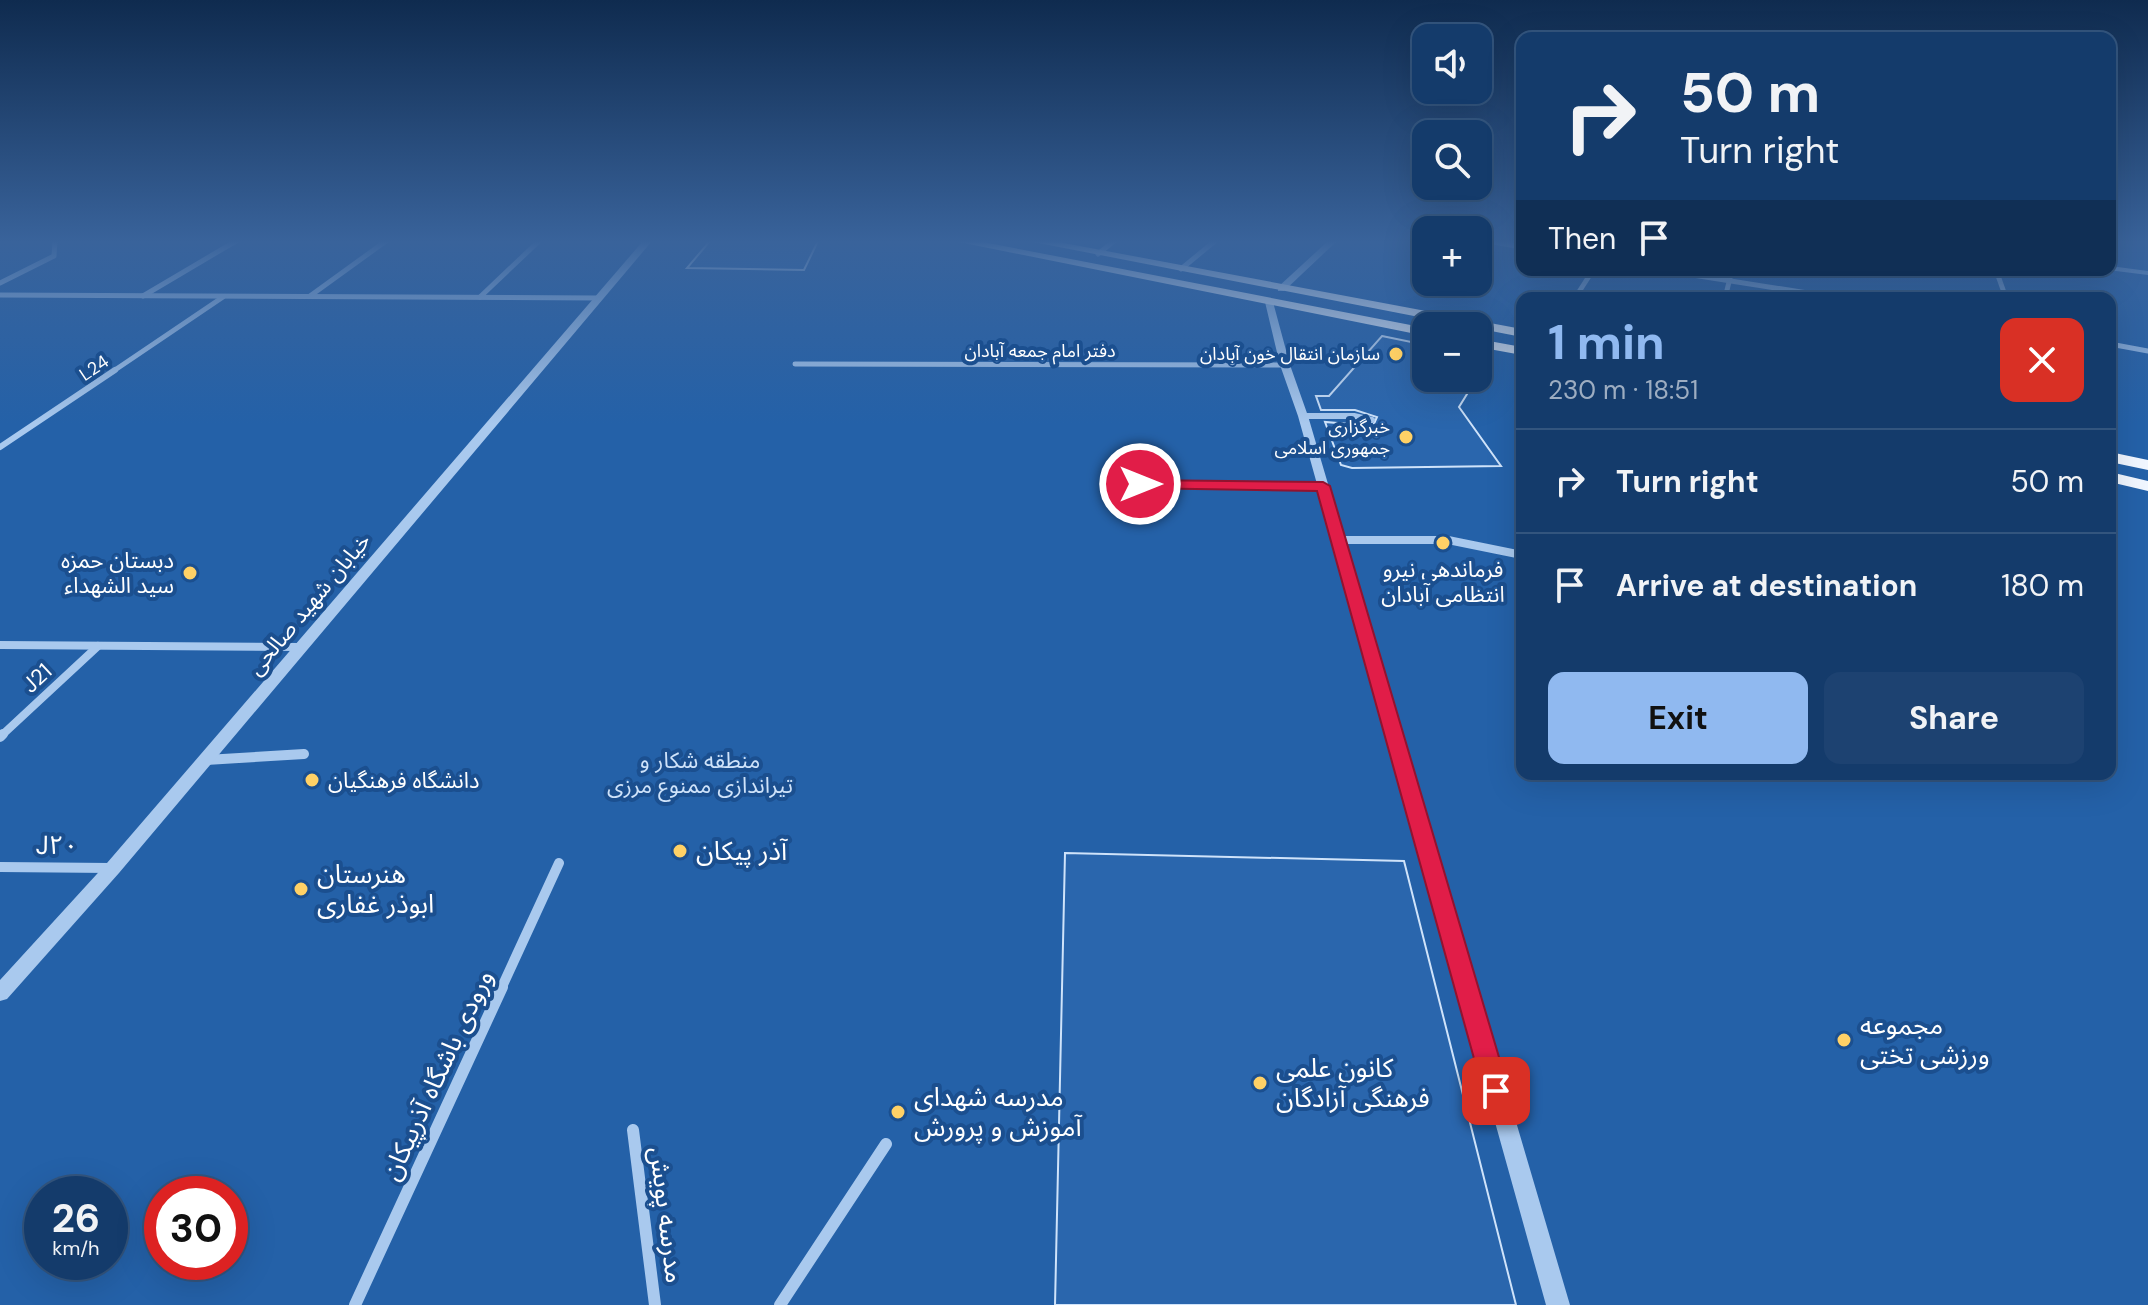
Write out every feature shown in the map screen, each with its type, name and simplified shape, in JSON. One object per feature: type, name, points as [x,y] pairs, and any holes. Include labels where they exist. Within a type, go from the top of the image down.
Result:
[{"type":"main road","points":[[1300,302],[1412,329]]},
{"type":"main road","points":[[1314,302],[1516,332]]},
{"type":"main road","points":[[1492,346],[1516,350]]},
{"type":"main road","points":[[2116,458],[2148,465]]},
{"type":"main road","points":[[2116,478],[2148,486]]},
{"type":"street","name":"L24","points":[[0,447],[214,302]]},
{"type":"street","name":"خیابان شهید صالحی","points":[[0,993],[113,868],[596,302]]},
{"type":"street","points":[[1276,302],[1285,365],[1303,416],[1558,1305]]},
{"type":"street","points":[[2116,345],[2148,351]]},
{"type":"street","name":"دفتر امام جمعه آبادان","points":[[795,364],[1285,365]]},
{"type":"street","points":[[1303,416],[1354,416],[1372,420]]},
{"type":"street","points":[[1140,484],[1323,486]]},
{"type":"street","points":[[1338,540],[1448,540],[1516,554]]},
{"type":"street","points":[[0,645],[301,647]]},
{"type":"street","name":"J21","points":[[0,737],[98,646]]},
{"type":"street","points":[[205,760],[304,754]]},
{"type":"street","name":"ورودی باشگاه آذرپیکان","points":[[355,1305],[559,863]]},
{"type":"street","name":"J۲۰","points":[[0,867],[113,868]]},
{"type":"street","name":"مدرسه پویش","points":[[633,1130],[655,1305]]},
{"type":"street","points":[[780,1305],[886,1144]]},
{"type":"green space","name":"منطقه شکار و تیراندازی ممنوع مرزی","points":[[0,302],[1516,302],[1516,780],[2116,780],[2116,302],[2148,302],[2148,1305],[0,1305]]},
{"type":"building","name":"خبرگزاری جمهوری اسلامی","points":[[1382,336],[1412,342],[1412,392],[1468,392],[1459,407],[1501,466],[1352,468],[1341,465],[1325,422],[1373,426],[1377,417],[1355,410],[1321,410],[1316,396],[1329,396]]},
{"type":"building","name":"کانون علمی فرهنگی آزادگان","points":[[1065,853],[1404,861],[1516,1305],[1055,1305]]},
{"type":"place","name":"سازمان انتقال خون آبادان","points":[[1396,354]]},
{"type":"place","name":"خبرگزاری جمهوری اسلامی","points":[[1406,437]]},
{"type":"place","name":"فرماندهی نیرو انتظامی آبادان","points":[[1443,543]]},
{"type":"place","name":"دبستان حمزه سید الشهداء","points":[[190,573]]},
{"type":"place","name":"دانشگاه فرهنگیان","points":[[312,780]]},
{"type":"place","name":"آذر پیکان","points":[[680,851]]},
{"type":"place","name":"هنرستان ابوذر غفاری","points":[[301,889]]},
{"type":"place","name":"مجموعه ورزشی تختی","points":[[1844,1040]]},
{"type":"place","name":"کانون علمی فرهنگی آزادگان","points":[[1260,1083]]},
{"type":"place","name":"مدرسه شهدای آموزش و پرورش","points":[[898,1112]]},
{"type":"route","points":[[1140,484],[1323,486],[1496,1091]]}]
